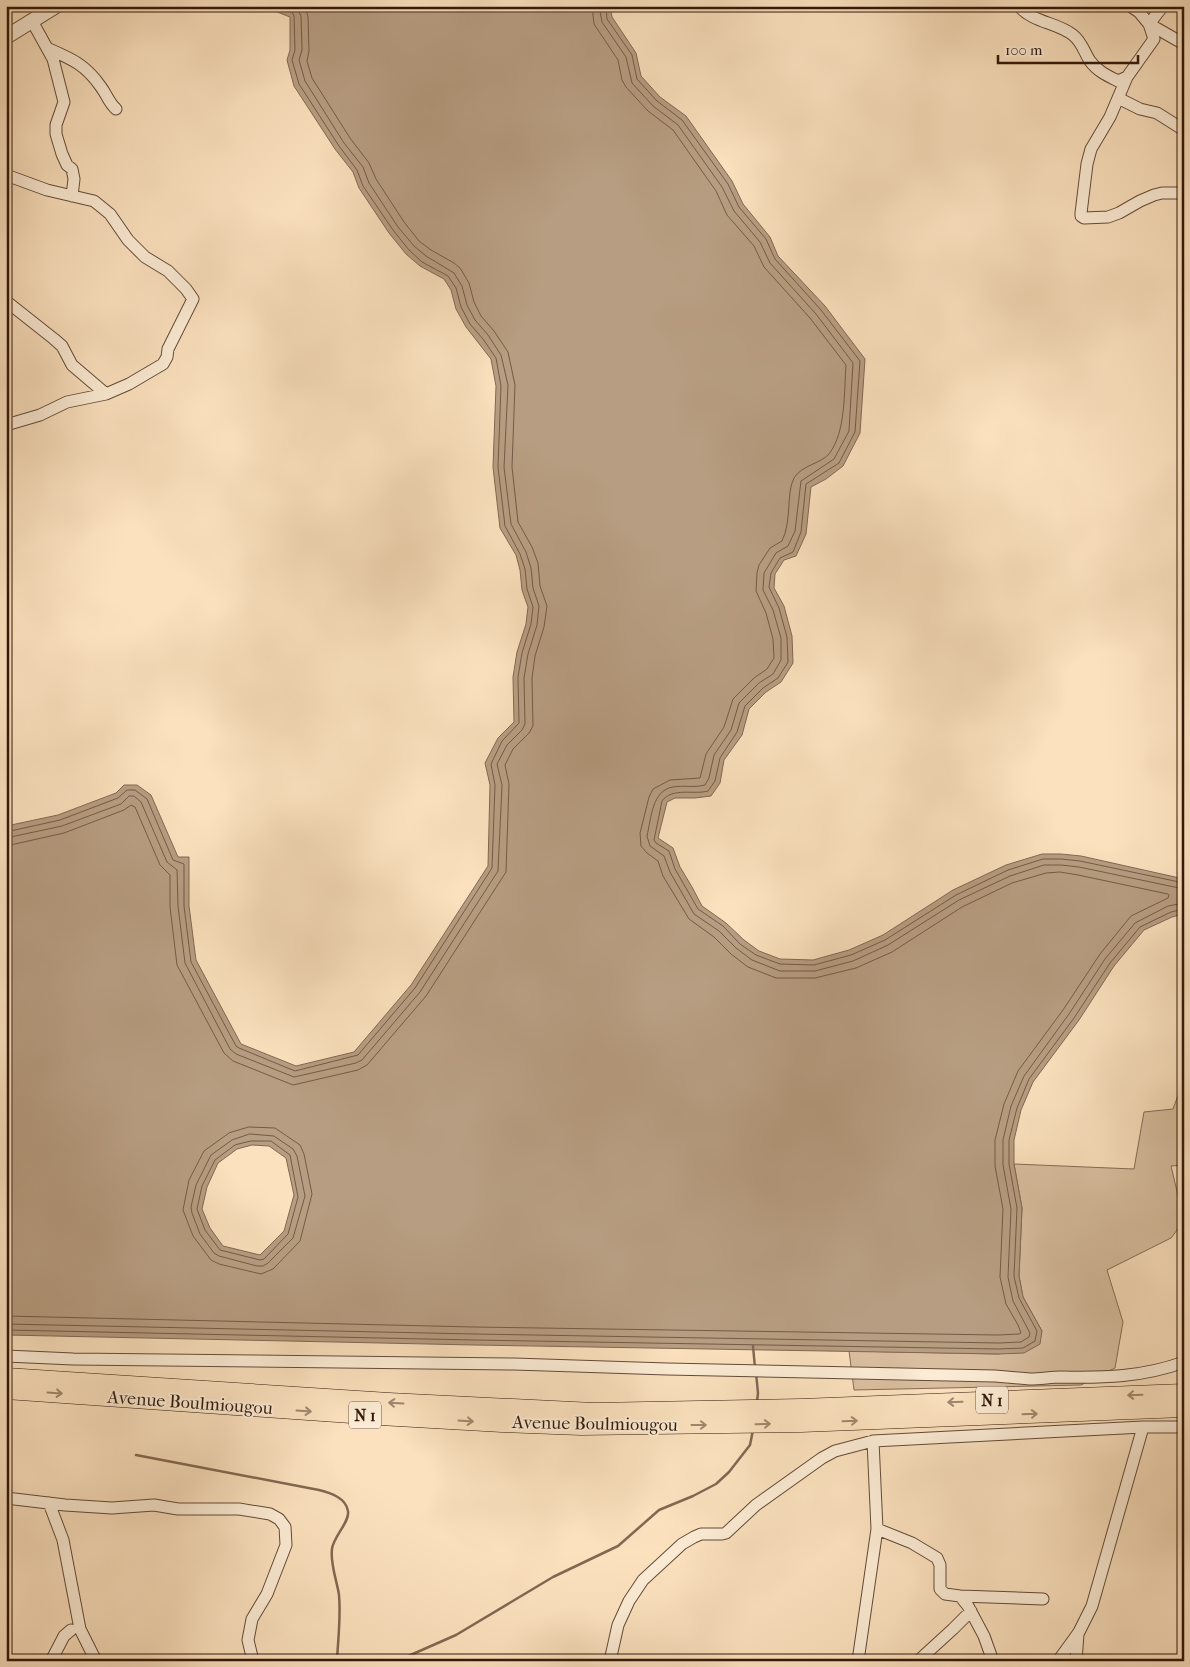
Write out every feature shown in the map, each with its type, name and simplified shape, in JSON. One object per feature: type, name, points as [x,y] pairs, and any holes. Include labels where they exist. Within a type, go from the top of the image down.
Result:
[{"type":"highway","name":"Avenue Boulmiougou","points":[[6,1377],[389,1402],[724,1417]]},
{"type":"highway","name":"Avenue Boulmiougou","points":[[6,1390],[502,1423],[581,1426],[724,1417],[1184,1408]]},
{"type":"highway","name":"Avenue Boulmiougou","points":[[801,1415],[1184,1394]]},
{"type":"street","points":[[6,37],[56,6]]},
{"type":"street","points":[[1019,6],[1028,15],[1065,30],[1076,37],[1090,61],[1108,77],[1118,81],[1127,76]]},
{"type":"street","points":[[1149,24],[1163,6]]},
{"type":"street","points":[[1181,6],[1184,9]]},
{"type":"street","points":[[1136,8],[1149,24],[1154,39],[1127,76],[1107,123],[1089,154],[1082,216],[1090,219],[1108,216],[1119,213],[1148,197],[1162,193],[1184,193]]},
{"type":"street","points":[[32,21],[49,49],[64,102],[56,125],[56,134],[67,165],[72,169],[74,178],[72,196]]},
{"type":"street","points":[[1149,24],[1184,44]]},
{"type":"street","points":[[49,49],[82,64],[101,87],[116,110]]},
{"type":"street","points":[[1118,98],[1136,107],[1162,116],[1184,130]]},
{"type":"street","points":[[6,174],[47,190],[94,201],[110,214],[128,240],[145,257],[168,271],[193,299],[168,349],[167,358],[163,364],[106,394],[67,402],[40,415],[6,424]]},
{"type":"street","points":[[6,300],[54,338],[62,346],[72,365],[106,394]]},
{"type":"street","points":[[6,1356],[73,1359],[533,1364],[667,1369],[995,1376],[1031,1379],[1060,1377],[1092,1378],[1128,1375],[1166,1368],[1184,1362]]},
{"type":"street","points":[[610,1661],[618,1626],[637,1587],[643,1580],[682,1544],[701,1534],[722,1534],[726,1532],[756,1505],[822,1458],[835,1451],[873,1441],[1143,1427],[1184,1427]]},
{"type":"street","points":[[1058,1661],[1079,1632],[1092,1606],[1143,1427]]},
{"type":"street","points":[[858,1661],[877,1529],[873,1441]]},
{"type":"street","points":[[6,1498],[112,1508],[154,1505],[178,1509],[239,1509],[270,1514],[279,1519],[285,1527],[286,1545],[268,1594],[252,1619],[248,1640],[253,1661]]},
{"type":"street","points":[[49,1503],[63,1540],[77,1617],[76,1630]]},
{"type":"street","points":[[877,1529],[912,1543],[937,1558],[940,1566],[940,1589],[948,1595],[1043,1599]]},
{"type":"street","points":[[960,1596],[971,1611],[987,1642],[993,1661]]},
{"type":"street","points":[[918,1661],[971,1611]]},
{"type":"street","points":[[51,1661],[64,1636],[76,1630]]},
{"type":"street","points":[[76,1630],[88,1641],[96,1661]]},
{"type":"street","points":[[1076,1661],[1079,1632]]},
{"type":"shaded area","points":[[1184,1079],[1184,1165],[1171,1166],[1184,1221],[1171,1238],[1107,1270],[1123,1322],[1115,1368],[1081,1385],[854,1390],[849,1351],[999,1354],[1042,1331],[1023,1297],[1019,1276],[1022,1208],[1014,1164],[1134,1169],[1144,1112],[1173,1109]]},
{"type":"water","points":[[262,6],[610,6],[612,17],[636,53],[641,76],[660,97],[686,116],[732,181],[743,204],[770,237],[778,256],[825,306],[865,359],[860,433],[843,466],[826,479],[811,487],[806,534],[796,556],[784,560],[775,574],[774,588],[784,606],[792,636],[793,663],[781,682],[766,692],[749,709],[742,735],[724,760],[720,783],[711,796],[675,798],[667,802],[658,838],[673,848],[680,867],[702,906],[726,923],[759,951],[780,959],[813,960],[849,950],[883,935],[953,890],[1006,865],[1042,854],[1081,856],[1184,879],[1184,914],[1172,917],[1144,930],[1114,966],[1079,1020],[1033,1082],[1021,1110],[1014,1140],[1014,1164],[1022,1208],[1019,1276],[1023,1297],[1042,1331],[1040,1344],[1024,1353],[474,1345],[6,1335],[6,828],[11,825],[58,815],[116,793],[124,785],[137,785],[151,795],[178,857],[189,857],[189,906],[196,960],[241,1044],[296,1066],[354,1052],[411,985],[488,866],[490,785],[485,763],[498,738],[514,722],[513,677],[517,652],[526,624],[528,607],[522,590],[516,555],[500,528],[493,467],[496,386],[491,359],[466,327],[456,309],[451,290],[444,279],[420,266],[406,254],[389,233],[359,188],[353,172],[335,149],[294,86],[287,60],[290,50],[290,17]],"holes":[[[252,1145],[269,1146],[286,1158],[294,1195],[284,1231],[260,1255],[223,1246],[210,1228],[202,1209],[207,1187],[218,1163],[237,1149]]]},
{"type":"waterway","points":[[753,1346],[755,1368]]},
{"type":"waterway","points":[[756,1373],[757,1402]]},
{"type":"waterway","points":[[397,1661],[456,1635],[553,1577],[618,1546],[659,1510],[716,1484],[729,1472],[750,1445],[753,1430]]},
{"type":"waterway","points":[[136,1455],[319,1490],[341,1499],[347,1506],[348,1515],[332,1549],[333,1566],[340,1603],[337,1661]]}]
